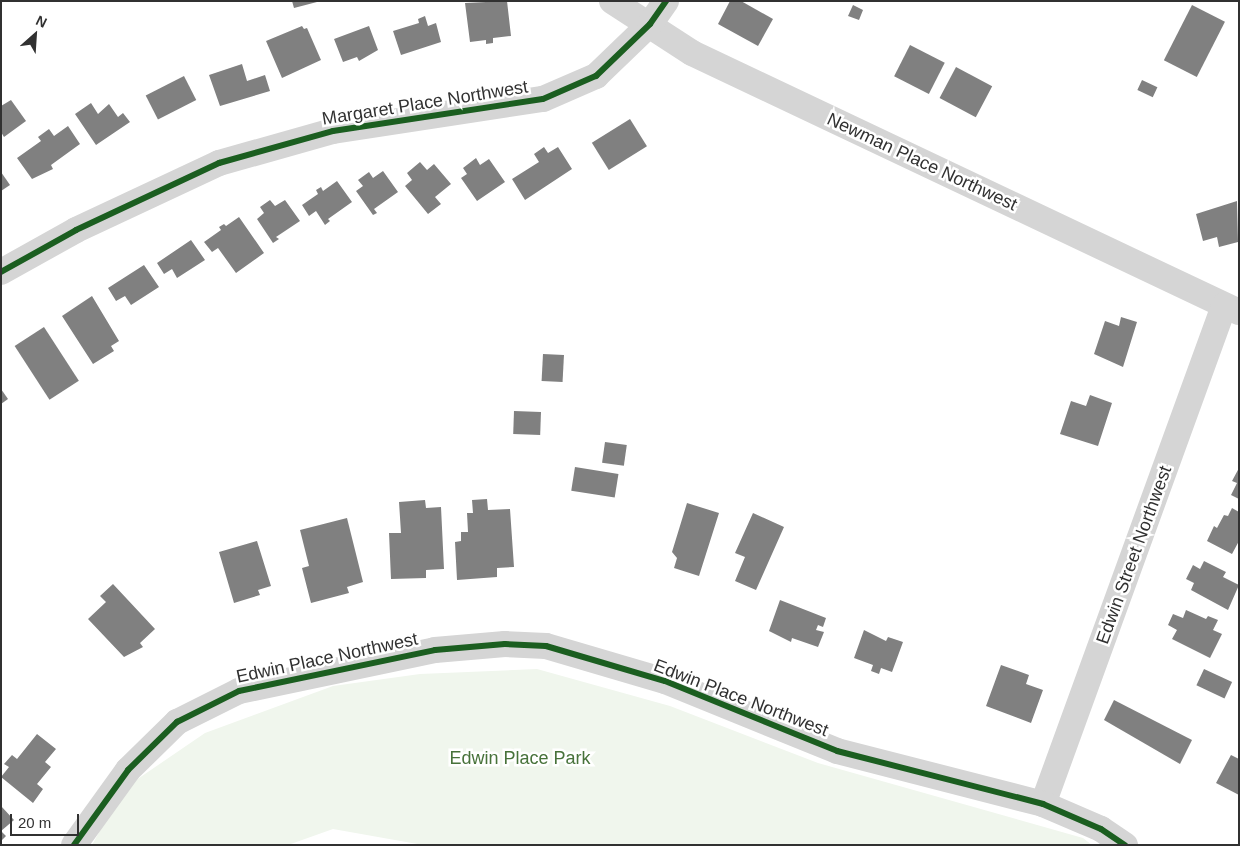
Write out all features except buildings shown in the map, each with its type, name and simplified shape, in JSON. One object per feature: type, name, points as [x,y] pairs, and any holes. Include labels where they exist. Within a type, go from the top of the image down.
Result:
[{"type":"street","name":"Newman Place Northwest","points":[[612,1],[692,53],[1232,309]]},
{"type":"street","name":"Margaret Place Northwest","points":[[1,272],[76,230],[219,163],[333,131],[543,99],[596,76],[650,24],[666,1]]},
{"type":"street","name":"Edwin Street Northwest","points":[[1043,804],[1232,309]]},
{"type":"street","name":"Edwin Place Northwest","points":[[74,845],[128,770],[177,722],[239,691],[435,650],[505,644],[546,646],[664,681],[837,751],[1043,804],[1101,829],[1125,845]]},
{"type":"green space","name":"Edwin Place Park","points":[[537,669],[670,706],[818,763],[1083,838],[1092,845],[423,845],[333,829],[288,845],[92,845],[123,789],[205,733],[333,686],[420,674]]},
{"type":"cycle path","points":[[1,272],[76,230],[219,163],[333,131],[543,99],[596,76],[650,24],[666,1]]},
{"type":"cycle path","points":[[74,845],[128,770],[177,722],[239,691],[435,650],[505,644],[546,646],[665,681],[837,751],[1043,804],[1101,829],[1125,845]]}]
